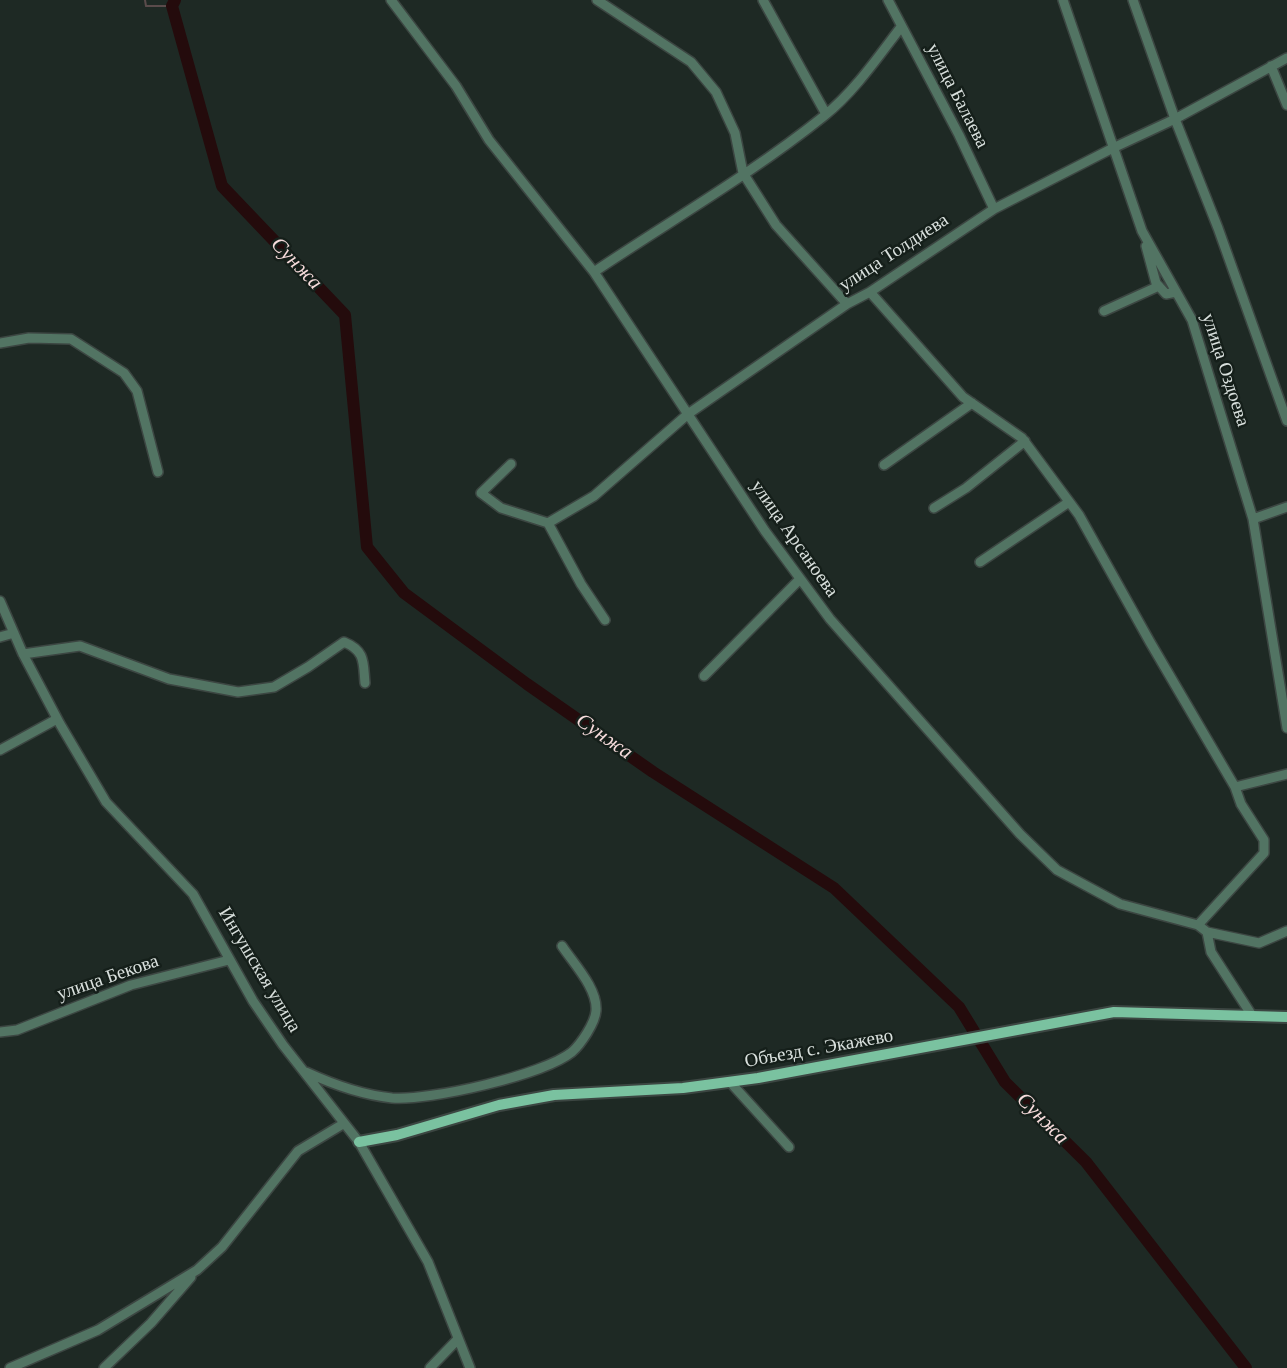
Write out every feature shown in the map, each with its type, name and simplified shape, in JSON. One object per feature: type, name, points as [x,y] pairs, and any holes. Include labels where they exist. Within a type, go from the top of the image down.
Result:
[{"type":"main road","name":"Объезд с. Экажево","points":[[359,1142],[397,1135],[499,1105],[554,1095],[730,1082],[1114,1012],[1287,1017]]},
{"type":"street","name":"улица Арсаноева","points":[[391,0],[456,86],[489,140],[594,272],[765,531],[830,619],[1020,834],[1056,870],[1120,904],[1198,925],[1207,932],[1259,943],[1287,931]]},
{"type":"street","points":[[597,0],[691,62],[716,92],[735,133],[743,173],[776,225],[847,304]]},
{"type":"street","points":[[763,0],[826,114]]},
{"type":"street","name":"улица Балаева","points":[[888,0],[959,135],[994,209]]},
{"type":"street","name":"улица Оздоева","points":[[1063,0],[1142,231],[1192,320],[1253,519],[1287,728]]},
{"type":"street","points":[[1133,0],[1287,421]]},
{"type":"street","points":[[594,272],[826,114],[868,70],[901,27]]},
{"type":"street","name":"улица Толдиева","points":[[548,523],[594,496],[688,415],[847,304],[870,292],[994,209],[1175,119],[1287,58]]},
{"type":"street","points":[[1271,66],[1287,105]]},
{"type":"street","points":[[1142,231],[1159,286],[1166,294],[1176,292]]},
{"type":"street","points":[[1104,311],[1159,286]]},
{"type":"street","points":[[870,292],[963,397],[1024,441],[1080,515],[1150,642],[1236,786],[1241,804],[1264,840],[1264,853],[1198,925]]},
{"type":"street","points":[[0,343],[29,338],[71,339],[124,373],[137,391],[158,472]]},
{"type":"street","points":[[884,465],[972,403]]},
{"type":"street","points":[[934,508],[966,488],[1024,441]]},
{"type":"street","points":[[511,464],[481,493],[501,508],[548,523],[605,620]]},
{"type":"street","points":[[980,562],[1069,502]]},
{"type":"street","points":[[1253,519],[1287,507]]},
{"type":"street","points":[[704,676],[800,579]]},
{"type":"street","name":"Ингушская улица","points":[[0,601],[23,654],[57,719],[106,802],[193,894],[261,1012],[359,1142],[428,1262],[470,1368]]},
{"type":"street","points":[[0,637],[14,633]]},
{"type":"street","points":[[23,654],[80,646],[169,679],[238,692],[274,687],[344,642],[355,646],[362,654],[365,683]]},
{"type":"street","points":[[0,750],[57,719]]},
{"type":"street","points":[[1236,786],[1287,774]]},
{"type":"street","points":[[1207,932],[1211,952],[1251,1014]]},
{"type":"street","points":[[304,1071],[333,1085],[392,1098],[421,1097],[474,1088],[542,1067],[572,1051],[593,1023],[596,1010],[594,995],[562,946]]},
{"type":"street","name":"улица Бекова","points":[[0,1032],[18,1030],[131,985],[229,960]]},
{"type":"street","points":[[730,1082],[789,1147]]},
{"type":"street","points":[[104,1368],[151,1323],[197,1270],[222,1247],[298,1151],[344,1124]]},
{"type":"street","points":[[10,1368],[25,1365],[98,1330],[197,1270]]},
{"type":"street","points":[[430,1368],[458,1339]]},
{"type":"waterway","points":[[145,0],[146,6],[172,6]]},
{"type":"waterway","name":"Сунжа","points":[[175,0],[172,6],[222,186],[345,315],[367,547],[404,593],[527,684],[653,772],[834,888],[959,1007],[1005,1082],[1086,1162],[1246,1368]]}]
